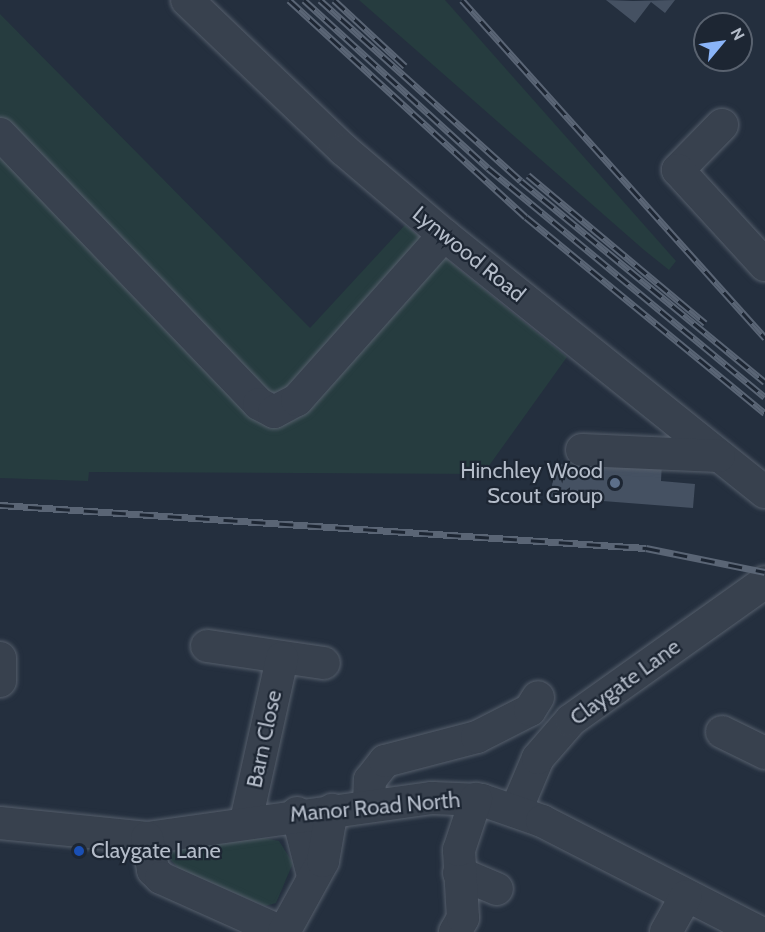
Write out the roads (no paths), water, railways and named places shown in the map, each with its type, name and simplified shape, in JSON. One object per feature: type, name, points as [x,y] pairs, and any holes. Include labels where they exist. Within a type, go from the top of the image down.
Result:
[{"type":"street","name":"Lynwood Road","points":[[187,0],[344,150],[444,235],[765,492]]},
{"type":"street","points":[[722,124],[678,170],[758,245]]},
{"type":"street","points":[[0,134],[259,404],[274,412],[297,400],[444,235]]},
{"type":"street","points":[[582,450],[719,456]]},
{"type":"street","name":"Claygate Lane","points":[[516,810],[538,758],[571,720],[765,582]]},
{"type":"street","name":"Barn Close","points":[[207,646],[324,663]]},
{"type":"street","name":"Barn Close","points":[[246,821],[282,657]]},
{"type":"street","points":[[0,658],[0,681]]},
{"type":"street","points":[[369,805],[370,780],[384,761],[477,737],[530,710],[538,697]]},
{"type":"street","points":[[722,732],[765,753]]},
{"type":"street","points":[[455,932],[463,918],[459,850],[476,799]]},
{"type":"street","name":"Manor Road North","points":[[0,823],[147,838],[297,813],[369,805],[476,799],[516,810],[759,932]]},
{"type":"street","points":[[147,838],[153,870],[161,878],[283,932],[323,861],[332,810]]},
{"type":"street","points":[[297,813],[313,876]]},
{"type":"street","points":[[459,873],[497,889]]},
{"type":"street","points":[[666,932],[686,896]]},
{"type":"railway","points":[[289,0],[526,217],[765,413]]},
{"type":"railway","points":[[304,0],[488,168],[765,397]]},
{"type":"railway","points":[[320,0],[521,181],[765,382]]},
{"type":"railway","points":[[334,0],[405,66]]},
{"type":"railway","points":[[462,0],[765,338]]},
{"type":"railway","points":[[528,175],[705,323]]},
{"type":"railway","points":[[0,505],[646,548],[765,572]]},
{"type":"place","name":"Hinchley Wood Scout Group","points":[[615,483]]},
{"type":"place","name":"Claygate Lane","points":[[79,851]]}]
